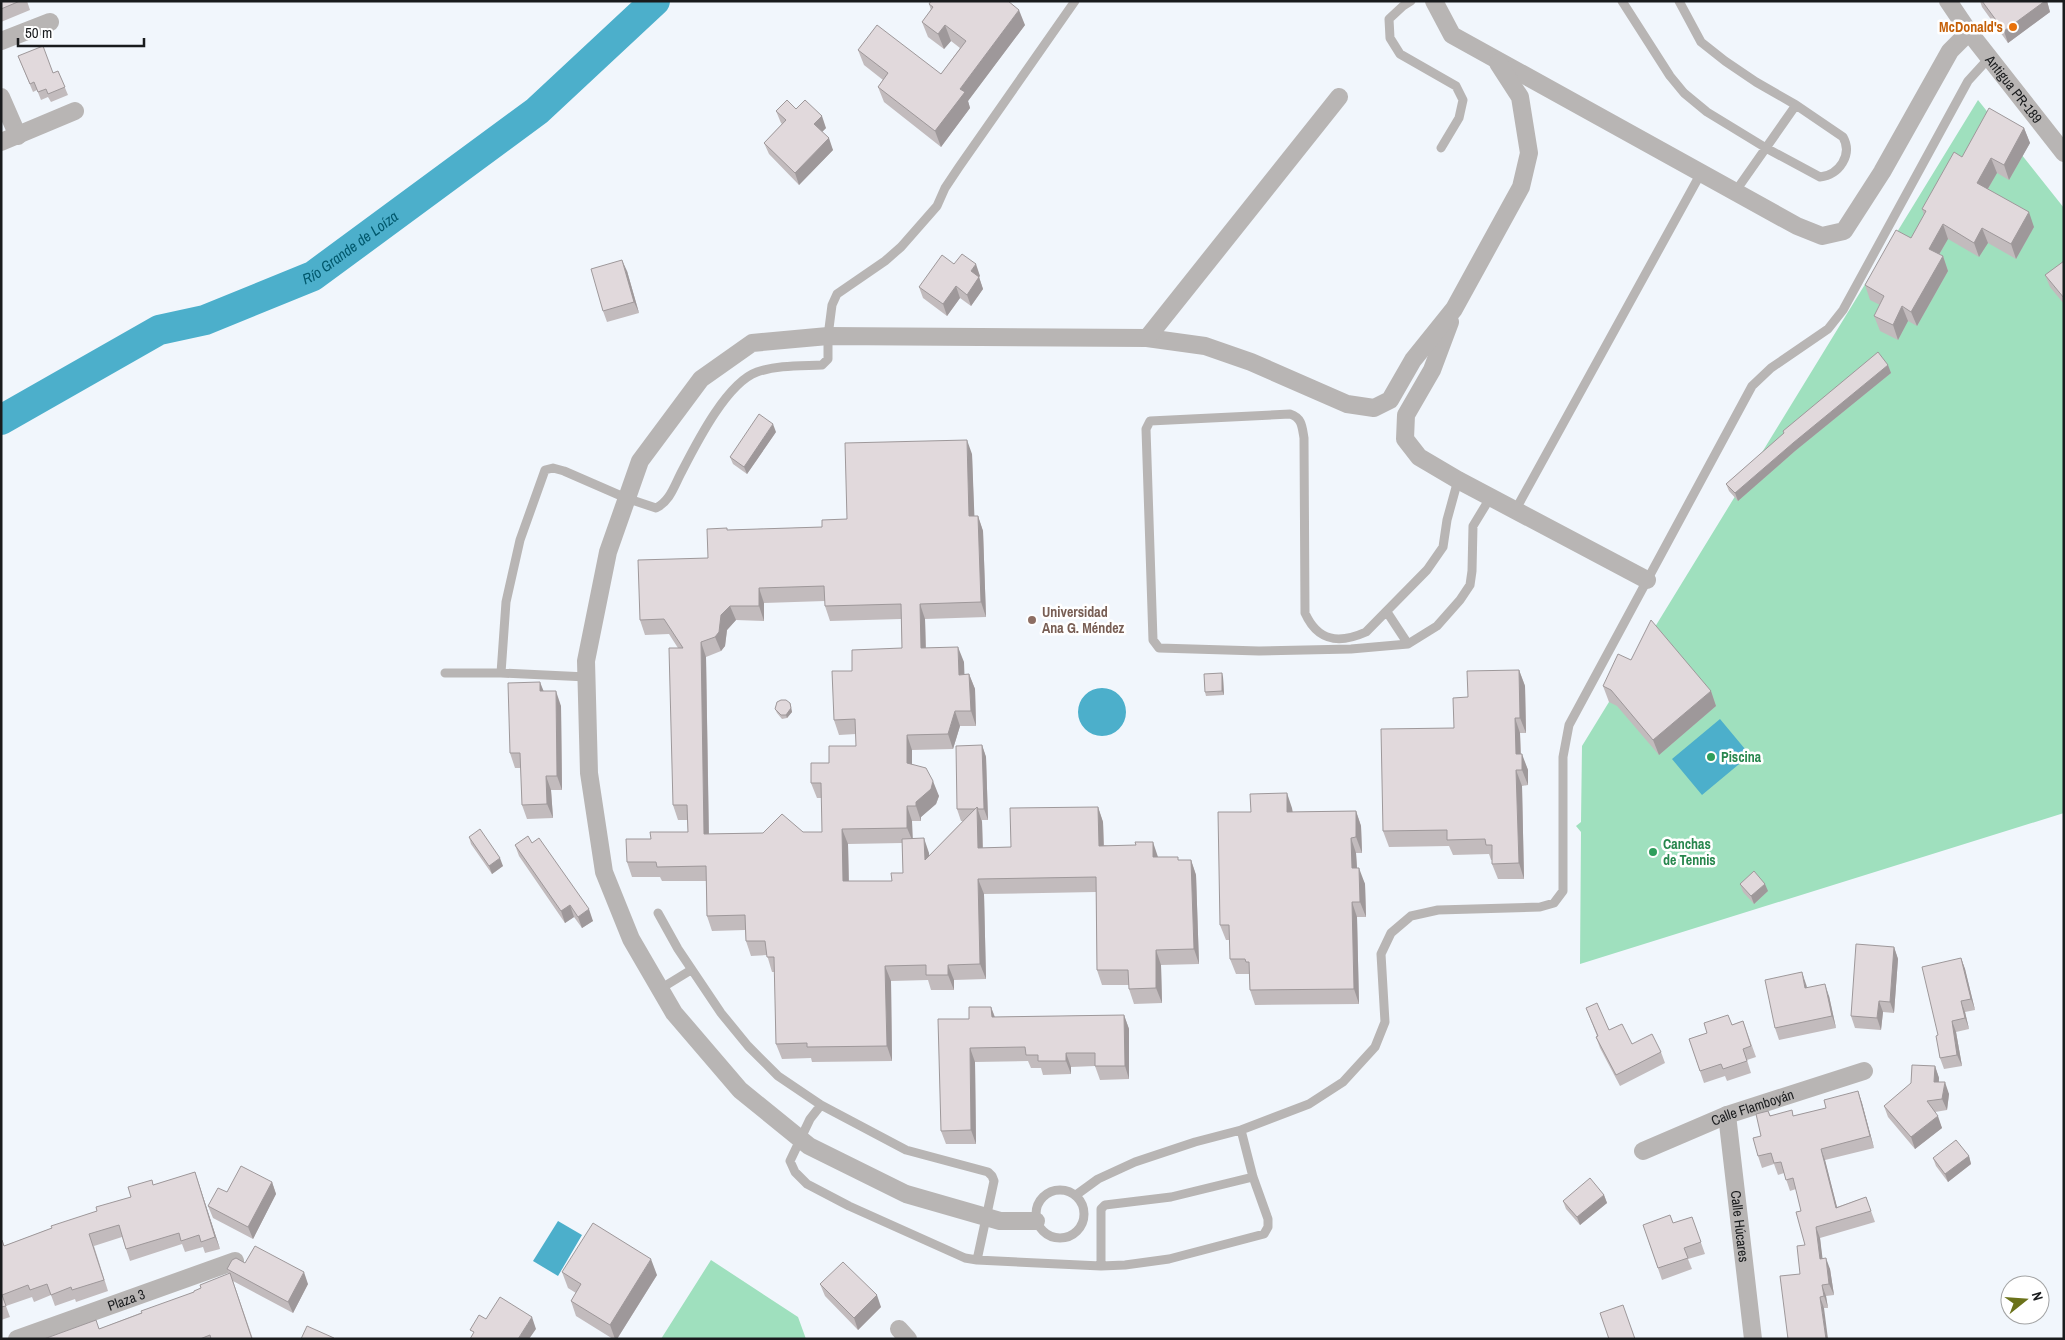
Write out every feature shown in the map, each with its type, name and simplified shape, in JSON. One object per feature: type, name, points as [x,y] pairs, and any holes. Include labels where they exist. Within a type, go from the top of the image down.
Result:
[{"type":"street","points":[[1434,1],[1452,36],[1797,226],[1822,236],[1844,231],[1882,172],[1950,51],[1969,32]]},
{"type":"street","name":"Antigua PR-189","points":[[1948,1],[1969,32],[2064,153]]},
{"type":"street","points":[[1,41],[50,22]]},
{"type":"street","points":[[1496,60],[1520,97],[1529,153],[1521,187],[1454,309],[1432,370],[1406,416],[1405,439],[1419,457],[1458,480],[1647,580]]},
{"type":"street","points":[[1,97],[18,136]]},
{"type":"street","points":[[1147,338],[1339,97]]},
{"type":"street","points":[[1,142],[75,111]]},
{"type":"street","points":[[1036,1221],[1000,1221],[906,1194],[808,1146],[740,1090],[674,1013],[631,939],[604,872],[589,773],[586,661],[608,552],[640,461],[701,380],[752,343],[828,336],[1147,338],[1206,346],[1251,362],[1347,404],[1374,408],[1390,400],[1413,360],[1454,309]]},
{"type":"street","name":"Calle Flamboyán","points":[[1643,1151],[1727,1115],[1864,1071]]},
{"type":"street","name":"Calle Húcares","points":[[1727,1115],[1752,1339]]},
{"type":"street","name":"Plaza 3","points":[[17,1339],[235,1261]]},
{"type":"lane","points":[[501,673],[506,602],[520,540],[545,470],[553,468],[564,471],[650,507],[662,506],[723,401],[755,373],[785,366],[822,365],[828,359],[828,336],[832,305],[836,294],[885,262],[901,247],[937,206],[945,188],[959,167],[1075,1]]},
{"type":"lane","points":[[1411,1],[1389,19],[1390,38],[1400,54],[1456,86],[1463,100],[1459,118],[1441,148]]},
{"type":"lane","points":[[1622,1],[1670,76],[1684,93],[1707,112],[1766,148],[1820,177],[1836,172],[1848,152],[1847,144],[1843,137],[1756,82],[1701,42],[1679,1]]},
{"type":"lane","points":[[1076,1195],[1098,1180],[1136,1162],[1195,1142],[1241,1130],[1309,1104],[1343,1082],[1374,1047],[1385,1022],[1381,954],[1391,933],[1411,916],[1438,910],[1540,907],[1554,903],[1563,891],[1563,757],[1569,726],[1752,386],[1771,368],[1828,329],[1843,310],[1968,81],[1989,58]]},
{"type":"lane","points":[[1735,192],[1796,106]]},
{"type":"lane","points":[[1516,509],[1701,173]]},
{"type":"lane","points":[[1458,480],[1442,547],[1426,570],[1366,632],[1357,636],[1329,638],[1320,634],[1311,626],[1306,613],[1304,438],[1301,421],[1296,416],[1290,414],[1150,420],[1146,429],[1151,634],[1153,640],[1159,648],[1206,651],[1351,649],[1408,644],[1437,626],[1460,600],[1470,585],[1473,526],[1490,498]]},
{"type":"lane","points":[[1387,612],[1408,644]]},
{"type":"lane","points":[[445,674],[501,673],[587,677]]},
{"type":"lane","points":[[658,913],[691,970],[721,1013],[748,1046],[778,1076],[821,1105],[906,1150],[988,1172],[992,1176],[994,1181],[977,1260]]},
{"type":"lane","points":[[660,990],[691,970]]},
{"type":"lane","points":[[821,1105],[810,1119],[790,1161],[795,1172],[807,1184],[849,1206],[965,1258],[977,1260],[1101,1266],[1125,1265],[1168,1259],[1264,1234],[1268,1228],[1268,1219],[1253,1177],[1241,1130]]},
{"type":"lane","points":[[1101,1266],[1101,1209],[1105,1205],[1171,1197],[1253,1177]]},
{"type":"lane","points":[[1054,1189],[1064,1189],[1076,1195],[1084,1208],[1084,1218],[1081,1227],[1074,1234],[1065,1238],[1055,1238],[1046,1234],[1036,1221],[1035,1210],[1039,1200],[1045,1193],[1054,1189]]},
{"type":"green space","points":[[1978,100],[2064,208],[2064,813],[1580,964],[1581,832],[1576,826],[1581,822],[1582,746]]},
{"type":"green space","points":[[711,1260],[798,1317],[806,1339],[661,1339]]},
{"type":"water","points":[[1097,688],[1107,688],[1119,695],[1126,707],[1126,717],[1119,729],[1107,736],[1097,736],[1089,732],[1082,725],[1078,717],[1078,707],[1082,699],[1089,692]]},
{"type":"water","name":"Piscina","points":[[1720,719],[1750,755],[1702,795],[1672,759]]},
{"type":"water","points":[[558,1221],[582,1235],[558,1276],[533,1261]]},
{"type":"building","points":[[1,1],[20,1],[1,9]]},
{"type":"building","points":[[931,1],[1008,1],[1019,10],[960,89],[965,92],[935,131],[878,87],[888,73],[858,50],[877,25],[941,74],[966,41],[945,25],[938,34],[922,22],[933,7],[929,4]]},
{"type":"building","points":[[1982,1],[2045,1],[2004,31]]},
{"type":"building","points":[[43,46],[53,73],[58,71],[65,87],[48,94],[46,89],[38,92],[34,82],[30,84],[18,56]]},
{"type":"building","points":[[787,100],[796,109],[805,100],[822,116],[814,124],[829,138],[795,173],[764,143],[786,120],[776,111]]},
{"type":"building","points":[[1989,108],[2024,128],[2004,165],[1991,158],[1977,183],[2029,212],[2011,244],[1982,228],[1974,243],[1943,224],[1929,249],[1943,256],[1911,312],[1902,306],[1893,325],[1874,316],[1884,296],[1865,285],[1896,230],[1911,238],[1926,211],[1922,209],[1954,152],[1962,157]]},
{"type":"building","points":[[962,254],[976,264],[971,271],[979,277],[967,295],[956,286],[943,304],[919,287],[942,255],[954,264]]},
{"type":"building","points":[[622,260],[634,302],[603,311],[591,269]]},
{"type":"building","points":[[2064,261],[2064,298],[2045,275]]},
{"type":"building","points":[[1878,352],[1888,365],[1735,493],[1726,484],[1784,433],[1783,431]]},
{"type":"building","points":[[759,414],[773,424],[744,467],[730,457]]},
{"type":"building","points":[[967,440],[969,516],[978,516],[981,602],[920,604],[921,648],[958,647],[959,675],[969,674],[971,711],[955,711],[948,734],[907,735],[907,763],[926,768],[933,781],[931,789],[916,802],[916,806],[907,806],[907,828],[842,829],[843,881],[892,881],[891,873],[903,873],[902,839],[924,838],[925,860],[977,807],[978,848],[1011,847],[1010,808],[1098,807],[1099,846],[1136,845],[1135,842],[1153,842],[1153,857],[1178,857],[1178,860],[1191,860],[1194,949],[1156,950],[1156,988],[1129,989],[1128,970],[1097,970],[1096,877],[978,879],[980,964],[948,965],[948,975],[926,975],[926,965],[885,966],[887,1046],[807,1047],[807,1043],[776,1044],[774,957],[767,957],[765,941],[746,941],[745,915],[707,916],[706,866],[657,867],[656,862],[627,862],[626,839],[651,839],[650,832],[688,832],[687,805],[673,805],[669,648],[683,648],[664,619],[640,620],[638,560],[708,558],[707,529],[822,527],[822,520],[847,519],[845,443]],"holes":[[[824,586],[825,606],[901,604],[902,648],[852,650],[852,671],[832,671],[834,720],[855,719],[856,746],[829,746],[829,763],[811,763],[811,783],[821,783],[822,832],[803,832],[782,814],[763,833],[704,834],[701,642],[715,637],[719,632],[721,615],[730,606],[759,606],[759,588]]]},
{"type":"building","points":[[1651,620],[1711,691],[1653,740],[1611,690],[1603,686],[1618,654],[1631,660]]},
{"type":"building","points":[[1519,670],[1520,718],[1515,718],[1516,754],[1522,754],[1522,770],[1516,770],[1519,863],[1492,864],[1492,845],[1486,845],[1485,839],[1447,840],[1447,830],[1383,831],[1381,729],[1454,728],[1453,698],[1468,697],[1467,671]]},
{"type":"building","points":[[1222,673],[1222,691],[1205,692],[1204,674]]},
{"type":"building","points":[[540,682],[540,691],[556,691],[557,776],[546,776],[547,804],[522,805],[520,753],[510,753],[508,683]]},
{"type":"building","points":[[786,700],[790,703],[791,708],[786,715],[781,715],[775,709],[777,702]]},
{"type":"building","points":[[982,745],[984,809],[978,809],[977,807],[975,809],[957,809],[956,746]]},
{"type":"building","points":[[1287,793],[1287,812],[1356,811],[1356,837],[1351,838],[1352,868],[1359,868],[1360,902],[1352,902],[1354,989],[1250,990],[1249,962],[1246,962],[1245,959],[1230,959],[1229,925],[1220,925],[1218,812],[1251,812],[1250,794]]},
{"type":"building","points":[[480,829],[500,858],[489,866],[469,837]]},
{"type":"building","points":[[528,836],[532,843],[539,838],[589,909],[578,917],[570,905],[561,911],[515,845]]},
{"type":"building","points":[[1754,871],[1765,884],[1751,896],[1740,884]]},
{"type":"building","points":[[1856,944],[1894,947],[1890,1002],[1879,1001],[1877,1018],[1851,1016]]},
{"type":"building","points":[[1961,958],[1971,999],[1961,1001],[1965,1018],[1952,1021],[1957,1055],[1940,1058],[1936,1036],[1938,1035],[1922,967]]},
{"type":"building","points":[[1802,972],[1805,988],[1825,984],[1832,1016],[1775,1028],[1765,980]]},
{"type":"building","points":[[1597,1003],[1609,1030],[1622,1024],[1632,1044],[1652,1034],[1661,1052],[1616,1075],[1596,1037],[1598,1036],[1586,1008]]},
{"type":"building","points":[[969,1007],[991,1007],[992,1017],[1124,1015],[1125,1066],[1095,1066],[1095,1053],[1066,1053],[1066,1061],[1038,1061],[1038,1055],[1026,1055],[1025,1047],[970,1048],[971,1130],[941,1131],[938,1019],[969,1019]]},
{"type":"building","points":[[1728,1015],[1732,1025],[1743,1021],[1751,1046],[1743,1049],[1747,1061],[1723,1069],[1721,1064],[1700,1071],[1689,1039],[1707,1033],[1704,1023]]},
{"type":"building","points":[[1912,1065],[1935,1066],[1934,1082],[1945,1082],[1942,1099],[1927,1101],[1938,1116],[1911,1137],[1884,1106],[1911,1083]]},
{"type":"building","points":[[1858,1091],[1870,1136],[1821,1149],[1836,1208],[1866,1197],[1871,1211],[1816,1227],[1820,1259],[1826,1258],[1829,1284],[1822,1285],[1824,1296],[1820,1297],[1826,1339],[1788,1339],[1780,1276],[1800,1274],[1797,1246],[1805,1245],[1796,1212],[1801,1211],[1793,1178],[1786,1180],[1781,1162],[1774,1163],[1771,1153],[1758,1156],[1753,1138],[1761,1136],[1756,1114],[1768,1111],[1770,1116],[1792,1110],[1793,1116],[1826,1108],[1824,1100]]},
{"type":"building","points":[[1956,1140],[1969,1156],[1945,1174],[1933,1158]]},
{"type":"building","points":[[241,1166],[272,1182],[248,1227],[208,1206],[218,1188],[227,1192]]},
{"type":"building","points":[[195,1172],[215,1237],[201,1242],[199,1235],[181,1241],[179,1233],[126,1249],[119,1225],[89,1234],[104,1280],[72,1290],[71,1287],[51,1295],[47,1284],[30,1290],[28,1285],[2,1295],[6,1306],[1,1307],[1,1240],[4,1246],[52,1228],[51,1226],[97,1211],[96,1207],[131,1197],[128,1187],[152,1180],[153,1185]]},
{"type":"building","points":[[1590,1178],[1604,1195],[1577,1217],[1563,1201]]},
{"type":"building","points":[[1670,1215],[1673,1223],[1692,1217],[1701,1242],[1684,1248],[1688,1258],[1658,1268],[1643,1225]]},
{"type":"building","points":[[593,1223],[651,1259],[610,1325],[571,1301],[581,1284],[562,1272]]},
{"type":"building","points":[[255,1246],[304,1272],[288,1302],[227,1269],[232,1260],[236,1258],[245,1263]]},
{"type":"building","points":[[843,1262],[877,1295],[854,1318],[820,1284]]},
{"type":"building","points":[[230,1273],[252,1339],[211,1339],[210,1335],[200,1339],[44,1339],[96,1320],[99,1329],[142,1313],[141,1311],[194,1292],[201,1288],[200,1285]]},
{"type":"building","points":[[500,1297],[532,1317],[518,1339],[470,1339],[474,1332],[470,1330],[479,1315],[486,1319]]},
{"type":"building","points":[[1623,1305],[1635,1339],[1609,1339],[1600,1313]]},
{"type":"building","points":[[307,1326],[334,1338],[301,1339]]},
{"type":"waterway","name":"Río Grande de Loíza","points":[[1,420],[159,330],[205,320],[313,276],[537,111],[655,1]]},
{"type":"place","name":"McDonald's","points":[[2013,27]]},
{"type":"place","name":"Universidad Ana G. Méndez","points":[[1032,620]]},
{"type":"place","name":"Piscina","points":[[1711,757]]},
{"type":"place","name":"Canchas de Tennis","points":[[1653,852]]}]
